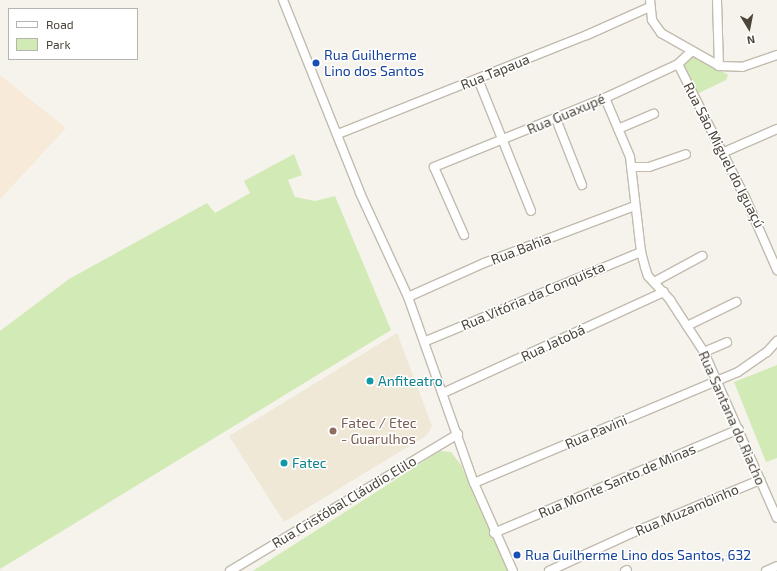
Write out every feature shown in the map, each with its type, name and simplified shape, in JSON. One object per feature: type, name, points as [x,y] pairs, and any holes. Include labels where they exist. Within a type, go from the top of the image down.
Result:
[{"type":"street","points":[[283,0],[338,134],[360,193],[408,297],[426,341],[474,483],[494,533],[513,571]]},
{"type":"street","points":[[716,0],[718,66]]},
{"type":"street","points":[[650,3],[655,26],[661,33],[718,66],[742,67],[777,55]]},
{"type":"street","name":"Rua Tapaua","points":[[338,134],[478,79],[650,3]]},
{"type":"street","name":"Rua Guaxupé","points":[[464,235],[434,167],[605,98],[678,64],[692,51]]},
{"type":"street","name":"Rua São Miguel do Iguaçú","points":[[678,64],[755,217],[777,270]]},
{"type":"street","points":[[478,79],[501,140],[531,211]]},
{"type":"street","name":"Rua Santana do Riacho","points":[[605,98],[632,167],[641,252],[648,276],[664,292],[704,352],[740,429],[777,518]]},
{"type":"street","points":[[618,129],[654,114]]},
{"type":"street","points":[[556,119],[582,185]]},
{"type":"street","points":[[722,153],[777,129]]},
{"type":"street","points":[[632,167],[644,168],[686,154]]},
{"type":"street","name":"Rua Bahia","points":[[408,297],[484,263],[635,206]]},
{"type":"street","name":"Rua Vitória da Conquista","points":[[426,341],[641,252]]},
{"type":"street","points":[[654,282],[702,256]]},
{"type":"street","name":"Rua Jatobá","points":[[443,393],[664,292]]},
{"type":"street","points":[[687,326],[736,302]]},
{"type":"street","name":"Rua Pavini","points":[[474,483],[718,381],[752,363],[777,341]]},
{"type":"street","points":[[704,352],[728,342]]},
{"type":"street","name":"Rua Monte Santo de Minas","points":[[494,533],[740,429]]},
{"type":"street","name":"Rua Cristóbal Cláudio Elilo","points":[[230,571],[458,434]]},
{"type":"street","name":"Rua Muzambinho","points":[[549,571],[632,533],[760,480]]},
{"type":"street","points":[[766,571],[777,566]]},
{"type":"shaded area","points":[[0,75],[66,128],[0,199]]},
{"type":"shaded area","name":"Fatec / Etec - Guarulhos","points":[[397,333],[432,426],[426,436],[284,522],[229,436]]},
{"type":"green space","points":[[694,55],[728,75],[726,80],[697,94],[683,65]]},
{"type":"green space","points":[[294,154],[302,175],[288,180],[295,197],[315,201],[335,196],[391,330],[0,569],[0,331],[69,279],[207,203],[215,213],[250,193],[244,181]]},
{"type":"green space","points":[[777,365],[777,458],[766,462],[734,382]]},
{"type":"green space","points":[[440,451],[451,452],[461,465],[508,571],[253,571]]},
{"type":"place","name":"Rua Guilherme Lino dos Santos","points":[[316,63]]},
{"type":"place","name":"Anfiteatro","points":[[370,381]]},
{"type":"place","name":"Fatec / Etec - Guarulhos","points":[[333,431]]},
{"type":"place","name":"Fatec","points":[[284,463]]},
{"type":"place","name":"Rua Guilherme Lino dos Santos, 632","points":[[517,555]]}]
